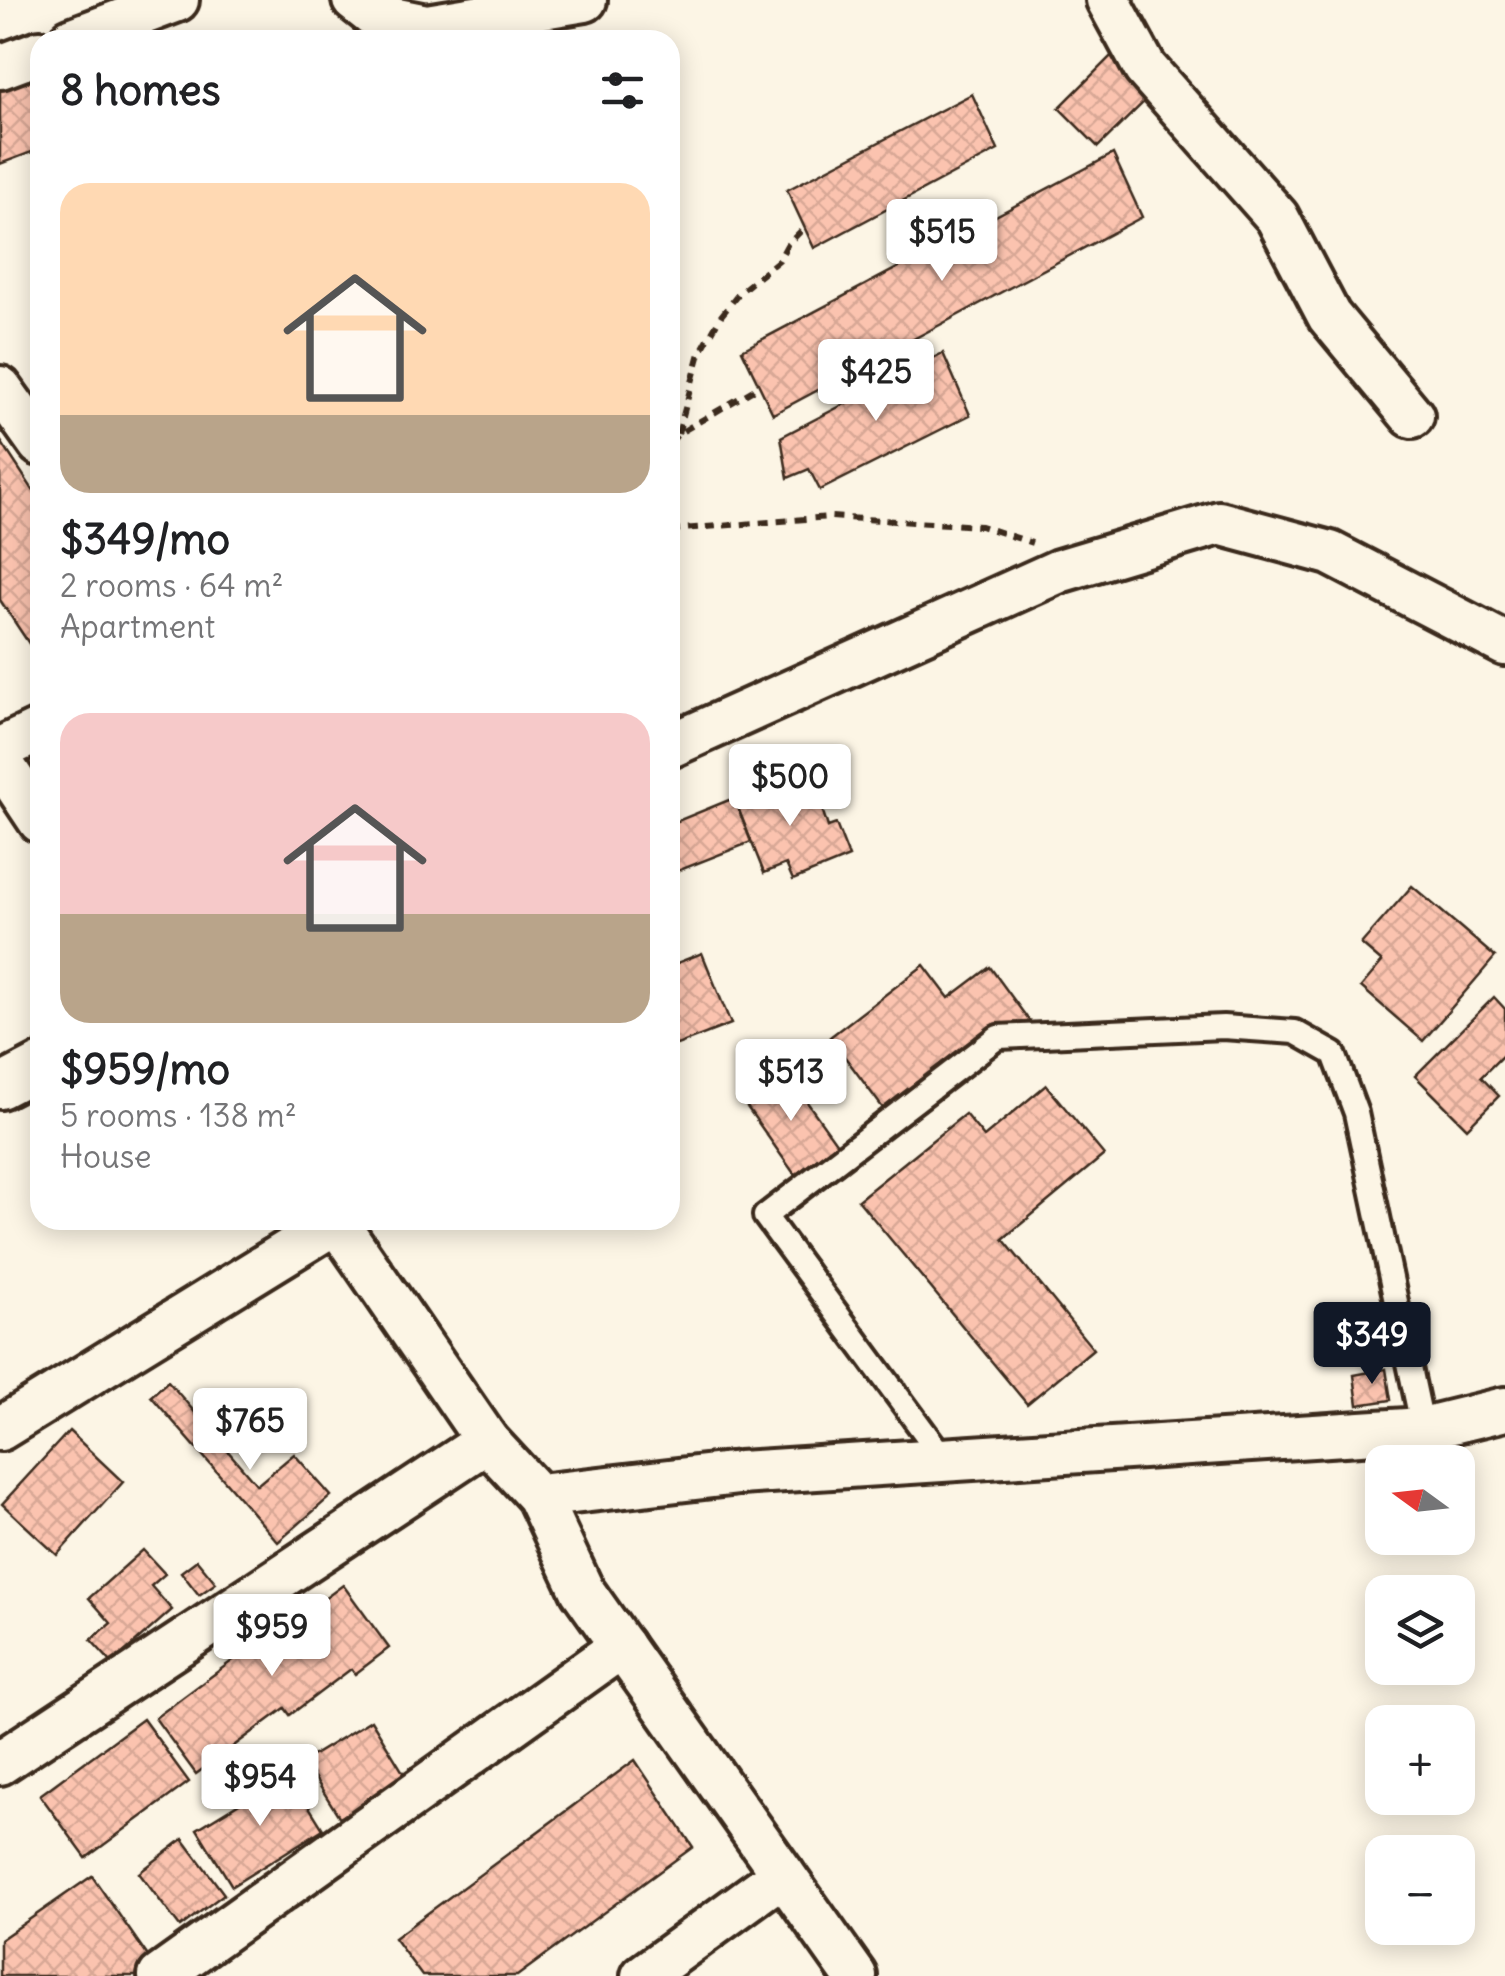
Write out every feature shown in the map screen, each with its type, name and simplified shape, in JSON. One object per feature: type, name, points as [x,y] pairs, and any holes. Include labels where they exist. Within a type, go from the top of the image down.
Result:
[{"type":"street","points":[[98,30],[177,0]]},
{"type":"street","points":[[354,0],[373,15],[427,26],[586,0]]},
{"type":"street","points":[[1108,0],[1145,68],[1276,217],[1329,316],[1412,416]]},
{"type":"street","points":[[0,67],[30,56]]},
{"type":"street","points":[[0,388],[30,430]]},
{"type":"street","points":[[680,742],[1060,572],[1219,523],[1330,553],[1505,644]]},
{"type":"street","points":[[0,749],[30,735]]},
{"type":"street","points":[[0,761],[30,806]]},
{"type":"street","points":[[0,1087],[30,1071]]},
{"type":"street","points":[[0,1429],[321,1230]]},
{"type":"street","points":[[342,1230],[487,1441],[538,1496],[582,1590],[855,1976]]},
{"type":"street","points":[[538,1496],[739,1473],[1423,1429],[1505,1409]]},
{"type":"street","points":[[0,1763],[487,1441]]},
{"type":"street","points":[[160,1976],[622,1646]]},
{"type":"street","points":[[643,1976],[783,1874]]},
{"type":"lane","points":[[944,1460],[764,1216],[998,1038],[1223,1027],[1295,1032],[1334,1054],[1356,1114],[1423,1429]]},
{"type":"path","points":[[680,427],[700,354],[721,316],[740,292],[778,260],[805,227]]},
{"type":"path","points":[[680,433],[760,386]]},
{"type":"path","points":[[680,529],[830,517],[981,526],[1090,562]]},
{"type":"building","points":[[1111,56],[1150,96],[1098,147],[1059,108]]},
{"type":"building","points":[[30,76],[30,153],[0,164],[0,87]]},
{"type":"building","points":[[972,94],[998,150],[814,248],[787,190]]},
{"type":"building","points":[[1113,154],[1142,217],[773,414],[742,350]]},
{"type":"building","points":[[943,353],[970,415],[820,490],[809,469],[788,478],[781,437]]},
{"type":"building","points":[[0,440],[30,485],[30,645],[0,600]]},
{"type":"building","points":[[779,779],[807,787],[808,798],[819,800],[828,827],[836,824],[849,857],[793,880],[786,864],[764,873],[734,798]]},
{"type":"building","points":[[734,798],[751,842],[680,870],[680,820]]},
{"type":"building","points":[[1412,886],[1495,957],[1423,1041],[1361,987],[1382,962],[1361,944]]},
{"type":"building","points":[[702,953],[731,1024],[680,1044],[680,962]]},
{"type":"building","points":[[924,965],[949,998],[990,967],[1033,1026],[1000,1051],[996,1046],[894,1123],[830,1037]]},
{"type":"building","points":[[1494,997],[1505,1009],[1505,1053],[1481,1077],[1499,1096],[1467,1128],[1415,1076]]},
{"type":"building","points":[[787,1074],[837,1144],[795,1175],[745,1104]]},
{"type":"building","points":[[1046,1085],[1104,1155],[1003,1239],[1093,1349],[1027,1404],[858,1200],[965,1114],[984,1137]]},
{"type":"building","points":[[1386,1369],[1391,1400],[1358,1405],[1354,1375]]},
{"type":"building","points":[[168,1381],[257,1485],[294,1454],[331,1496],[278,1542],[151,1396]]},
{"type":"building","points":[[69,1431],[123,1482],[57,1555],[2,1504]]},
{"type":"building","points":[[143,1550],[165,1574],[151,1586],[172,1610],[112,1663],[91,1640],[111,1623],[89,1598]]},
{"type":"building","points":[[197,1560],[216,1583],[199,1595],[181,1572]]},
{"type":"building","points":[[343,1585],[389,1648],[355,1674],[351,1669],[290,1715],[285,1708],[196,1774],[155,1718],[290,1618],[293,1622]]},
{"type":"building","points":[[143,1719],[189,1782],[86,1858],[40,1795]]},
{"type":"building","points":[[371,1720],[406,1777],[340,1818],[304,1761]]},
{"type":"building","points":[[635,1760],[693,1847],[517,1976],[422,1976],[394,1938]]},
{"type":"building","points":[[288,1773],[323,1829],[232,1886],[197,1829]]},
{"type":"building","points":[[183,1839],[224,1894],[180,1927],[139,1873]]},
{"type":"building","points":[[92,1876],[154,1965],[138,1976],[0,1976],[0,1940]]}]
